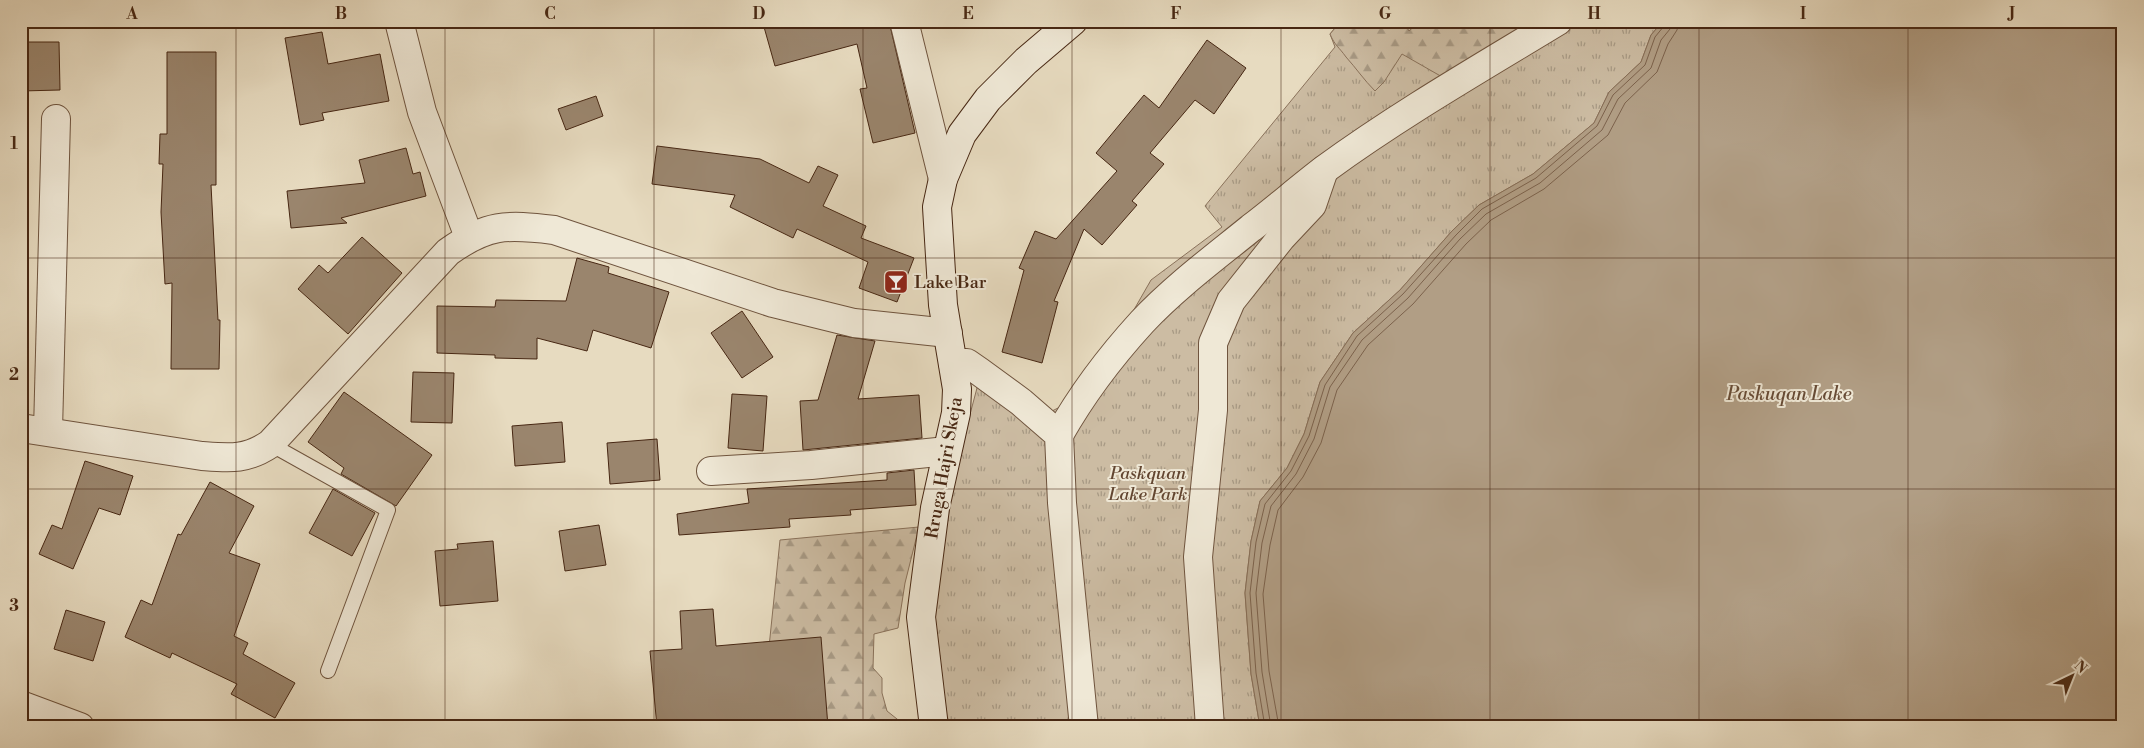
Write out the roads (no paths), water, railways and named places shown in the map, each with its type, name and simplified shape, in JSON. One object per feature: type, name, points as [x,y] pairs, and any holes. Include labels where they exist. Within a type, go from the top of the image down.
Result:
[{"type":"street","points":[[398,21],[422,112],[469,237]]},
{"type":"street","points":[[904,21],[943,179]]},
{"type":"street","name":"Rruga Hajri Skeja","points":[[934,727],[921,617],[935,508],[956,413],[957,389],[943,305],[937,207],[943,179],[962,134],[988,98],[1026,61],[1073,21]]},
{"type":"street","points":[[1084,727],[1062,503],[1060,434],[1073,411],[1142,322],[1181,286],[1324,170],[1432,97],[1558,21]]},
{"type":"street","points":[[48,431],[56,119]]},
{"type":"street","points":[[1210,727],[1198,557],[1213,410],[1213,343],[1231,301],[1281,238],[1312,205],[1324,170]]},
{"type":"street","points":[[21,428],[184,453],[232,458],[255,454],[270,444],[448,252],[469,237],[490,228],[523,226],[554,230],[773,303],[854,323],[948,333]]},
{"type":"street","points":[[953,362],[967,363],[1021,402],[1060,434]]},
{"type":"street","points":[[711,471],[811,465],[947,451]]},
{"type":"street","points":[[21,705],[80,727]]},
{"type":"lane","points":[[270,444],[388,510],[328,671]]},
{"type":"water","name":"Paskuqan Lake","points":[[1663,21],[2123,21],[2123,727],[1260,727],[1251,674],[1245,593],[1251,541],[1260,501],[1287,468],[1304,434],[1320,382],[1353,333],[1400,290],[1452,231],[1479,205],[1533,174],[1594,123],[1609,92],[1641,62],[1651,35]]},
{"type":"place","name":"Lake Bar","points":[[896,282]]},
{"type":"park label","name":"Paskquan Lake Park","points":[[1148,483]]}]
